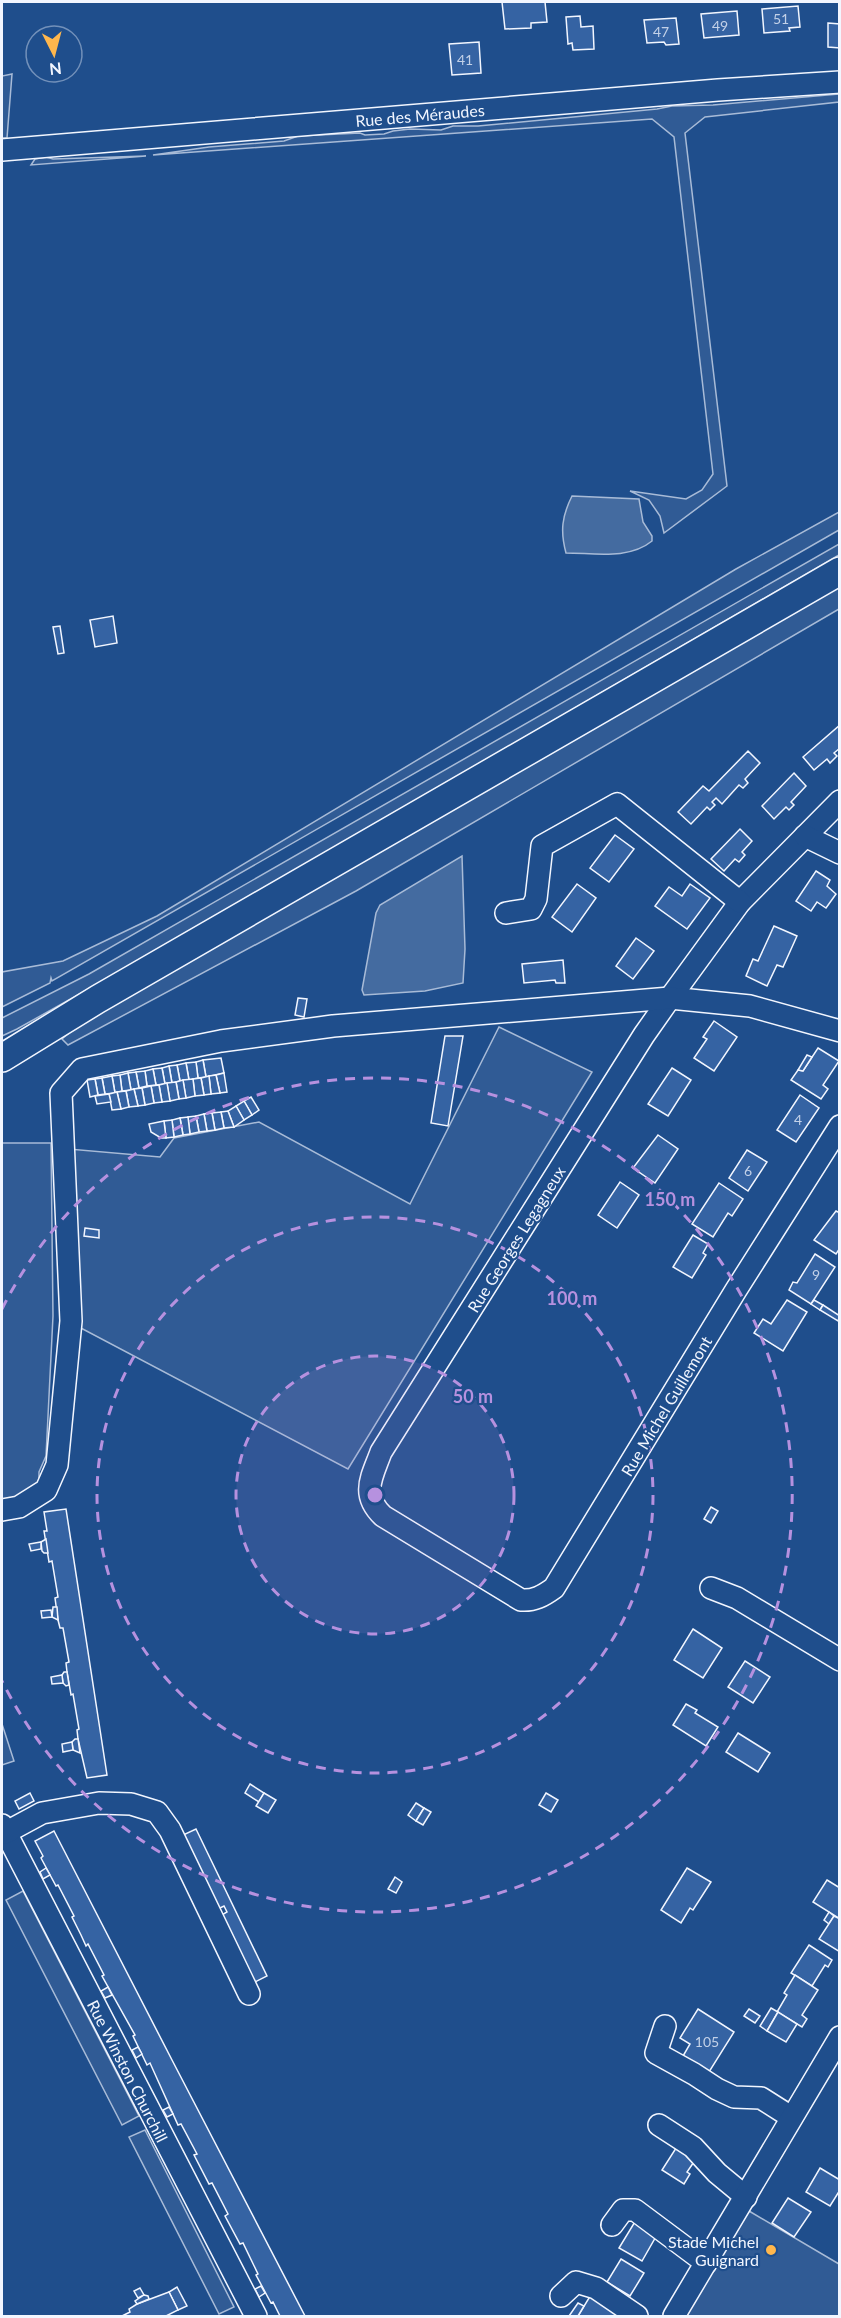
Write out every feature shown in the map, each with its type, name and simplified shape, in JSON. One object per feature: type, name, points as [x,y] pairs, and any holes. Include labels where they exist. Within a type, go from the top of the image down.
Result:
[{"type":"main road","points":[[2,1058],[98,999],[840,571]]},
{"type":"main road","points":[[2,1042],[98,999]]},
{"type":"street","name":"Rue des Méraudes","points":[[2,150],[718,90],[840,82]]},
{"type":"street","name":"Rue Georges Legagneux","points":[[452,1559],[383,1516],[374,1507],[368,1488],[381,1452],[644,1035],[670,998],[740,902],[840,801]]},
{"type":"street","points":[[506,913],[531,909],[536,898],[542,846],[617,804],[740,902]]},
{"type":"street","points":[[805,836],[840,852]]},
{"type":"street","points":[[2,1510],[19,1507],[46,1490],[57,1466],[71,1321],[61,1093],[82,1069],[221,1041],[333,1026],[670,998],[750,1006],[840,1030]]},
{"type":"street","name":"Rue Michel Guillemont","points":[[452,1559],[521,1600],[530,1601],[554,1588],[736,1290],[840,1126]]},
{"type":"street","points":[[711,1588],[737,1598],[840,1660]]},
{"type":"street","points":[[3,1829],[42,1813],[99,1803],[131,1804],[157,1812],[170,1830],[249,1994]]},
{"type":"street","name":"Rue Winston Churchill","points":[[3,1829],[256,2316]]},
{"type":"street","points":[[665,2026],[656,2053],[717,2089],[734,2097],[761,2098],[791,2117]]},
{"type":"street","points":[[674,2316],[840,2037]]},
{"type":"street","points":[[659,2125],[693,2146],[717,2173],[746,2197]]},
{"type":"street","points":[[612,2225],[623,2210],[635,2210],[706,2263]]},
{"type":"street","points":[[561,2296],[576,2282],[596,2288],[637,2316]]},
{"type":"shaded area","points":[[12,74],[7,138],[2,138],[2,76]]},
{"type":"shaded area","points":[[839,94],[839,102],[705,117],[685,133],[727,486],[664,533],[660,516],[649,500],[630,491],[686,499],[702,490],[713,474],[674,137],[652,119],[153,155],[209,147],[284,141],[298,136],[384,134],[410,129],[441,130],[453,126],[478,126],[672,106],[713,105]]},
{"type":"shaded area","points":[[146,156],[31,165],[35,159],[46,157],[53,159]]},
{"type":"shaded area","points":[[572,496],[639,499],[643,522],[652,536],[652,541],[633,551],[622,553],[566,553],[563,524]]},
{"type":"shaded area","points":[[839,512],[839,530],[52,981],[51,978],[50,983],[2,1007],[2,972],[63,961],[157,916],[736,569]]},
{"type":"shaded area","points":[[839,544],[839,555],[133,964],[2,1036],[2,1018],[89,974]]},
{"type":"shaded area","points":[[839,586],[839,609],[356,891],[68,1045],[62,1039],[82,1022]]},
{"type":"shaded area","points":[[462,856],[465,949],[463,983],[425,991],[364,995],[362,990],[376,913],[380,905]]},
{"type":"shaded area","points":[[499,1027],[592,1072],[348,1469],[77,1326],[69,1149],[160,1157],[174,1138],[259,1122],[410,1204]]},
{"type":"shaded area","points":[[2,1143],[51,1143],[53,1316],[46,1456],[39,1472],[39,1482],[28,1496],[2,1501]]},
{"type":"shaded area","points":[[2,1724],[14,1761],[2,1765]]},
{"type":"shaded area","points":[[23,1891],[139,2116],[122,2125],[6,1900]]},
{"type":"shaded area","points":[[145,2130],[234,2307],[219,2314],[129,2137]]},
{"type":"shaded area","name":"Stade Michel Guignard","points":[[749,2211],[839,2264],[839,2316],[684,2316]]},
{"type":"building","points":[[502,2],[545,2],[547,22],[531,23],[531,28],[505,29]]},
{"type":"building","points":[[798,6],[800,27],[789,28],[790,31],[764,33],[762,9]]},
{"type":"building","points":[[737,11],[739,35],[704,38],[701,14]]},
{"type":"building","points":[[580,16],[581,27],[593,26],[594,49],[573,50],[572,43],[568,44],[566,17]]},
{"type":"building","points":[[676,18],[679,44],[647,43],[644,20]]},
{"type":"building","points":[[828,23],[840,24],[840,48],[828,47]]},
{"type":"building","points":[[479,42],[481,73],[452,75],[449,44]]},
{"type":"building","points":[[113,616],[117,643],[95,647],[90,620]]},
{"type":"building","points":[[60,626],[64,653],[58,654],[53,627]]},
{"type":"building","points":[[840,725],[840,748],[834,753],[837,756],[830,763],[827,759],[814,770],[803,757]]},
{"type":"building","points":[[748,751],[760,763],[745,779],[748,783],[743,788],[739,785],[722,804],[716,798],[712,802],[715,805],[710,810],[707,807],[691,824],[678,812],[703,786],[709,791]]},
{"type":"building","points":[[794,773],[806,786],[791,802],[794,805],[789,810],[786,807],[774,819],[762,806]]},
{"type":"building","points":[[740,829],[752,841],[742,852],[745,855],[739,862],[735,859],[724,871],[711,859]]},
{"type":"building","points":[[615,835],[634,849],[609,882],[590,868]]},
{"type":"building","points":[[816,871],[830,880],[827,886],[836,894],[826,908],[817,902],[811,911],[796,901]]},
{"type":"building","points":[[577,884],[596,898],[572,932],[552,917]]},
{"type":"building","points":[[690,884],[710,898],[687,929],[655,906],[669,887],[682,896]]},
{"type":"building","points":[[774,926],[797,936],[783,967],[777,965],[767,986],[746,976],[753,959],[758,961]]},
{"type":"building","points":[[636,938],[654,951],[633,979],[616,966]]},
{"type":"building","points":[[563,960],[565,983],[556,983],[555,980],[524,983],[522,964]]},
{"type":"building","points":[[298,998],[307,999],[304,1017],[295,1015]]},
{"type":"building","points":[[714,1021],[737,1037],[714,1071],[694,1058],[707,1039],[703,1037]]},
{"type":"building","points":[[445,1036],[463,1036],[448,1126],[431,1123]]},
{"type":"building","points":[[818,1048],[839,1061],[823,1085],[828,1089],[821,1099],[791,1080],[798,1070],[803,1071]]},
{"type":"building","points":[[807,1055],[812,1057],[803,1071],[798,1070]]},
{"type":"building","points":[[221,1058],[224,1073],[206,1077],[203,1060]]},
{"type":"building","points":[[203,1060],[206,1077],[198,1078],[196,1062]]},
{"type":"building","points":[[196,1062],[198,1078],[189,1080],[186,1063]]},
{"type":"building","points":[[186,1063],[189,1080],[180,1081],[177,1065]]},
{"type":"building","points":[[177,1065],[180,1081],[172,1083],[169,1066]]},
{"type":"building","points":[[169,1066],[172,1083],[165,1084],[162,1068]]},
{"type":"building","points":[[162,1068],[165,1084],[156,1085],[153,1069]]},
{"type":"building","points":[[672,1068],[691,1080],[668,1116],[648,1104]]},
{"type":"building","points":[[153,1069],[156,1085],[147,1086],[145,1071]]},
{"type":"building","points":[[145,1071],[147,1086],[139,1088],[136,1072]]},
{"type":"building","points":[[136,1072],[139,1088],[131,1090],[128,1073]]},
{"type":"building","points":[[128,1073],[131,1090],[122,1091],[120,1075]]},
{"type":"building","points":[[224,1073],[227,1092],[220,1093],[216,1075]]},
{"type":"building","points":[[120,1075],[122,1091],[115,1093],[112,1076]]},
{"type":"building","points":[[216,1075],[220,1093],[211,1094],[209,1076]]},
{"type":"building","points":[[112,1076],[115,1093],[105,1094],[102,1078]]},
{"type":"building","points":[[209,1076],[211,1094],[204,1095],[201,1078]]},
{"type":"building","points":[[102,1078],[105,1094],[98,1095],[95,1079]]},
{"type":"building","points":[[201,1078],[204,1095],[195,1096],[193,1079]]},
{"type":"building","points":[[95,1079],[98,1095],[90,1097],[87,1080]]},
{"type":"building","points":[[193,1079],[195,1096],[186,1098],[183,1080]]},
{"type":"building","points":[[183,1080],[186,1098],[179,1099],[176,1082]]},
{"type":"building","points":[[176,1082],[179,1099],[170,1101],[167,1083]]},
{"type":"building","points":[[167,1083],[170,1101],[162,1102],[159,1085]]},
{"type":"building","points":[[159,1085],[162,1102],[154,1103],[151,1086]]},
{"type":"building","points":[[151,1086],[154,1103],[145,1105],[142,1088]]},
{"type":"building","points":[[142,1088],[145,1105],[138,1106],[134,1089]]},
{"type":"building","points":[[134,1089],[138,1106],[129,1107],[126,1091]]},
{"type":"building","points":[[126,1091],[129,1107],[121,1109],[117,1092]]},
{"type":"building","points":[[117,1092],[121,1109],[112,1110],[109,1094]]},
{"type":"building","points":[[109,1094],[111,1102],[97,1104],[95,1096]]},
{"type":"building","points":[[800,1095],[819,1108],[796,1142],[777,1130]]},
{"type":"building","points":[[251,1097],[259,1110],[252,1115],[244,1101]]},
{"type":"building","points":[[244,1101],[252,1115],[244,1120],[236,1106]]},
{"type":"building","points":[[236,1106],[244,1120],[234,1127],[228,1111]]},
{"type":"building","points":[[228,1111],[234,1127],[224,1128],[221,1112]]},
{"type":"building","points":[[221,1112],[224,1128],[215,1130],[212,1113]]},
{"type":"building","points":[[212,1113],[215,1130],[207,1131],[204,1114]]},
{"type":"building","points":[[204,1114],[207,1131],[199,1132],[196,1116]]},
{"type":"building","points":[[196,1116],[199,1132],[190,1134],[188,1117]]},
{"type":"building","points":[[188,1117],[190,1134],[183,1135],[180,1118]]},
{"type":"building","points":[[180,1118],[183,1135],[174,1137],[172,1120]]},
{"type":"building","points":[[172,1120],[174,1137],[166,1138],[164,1121]]},
{"type":"building","points":[[164,1121],[166,1138],[161,1138],[151,1132],[149,1124]]},
{"type":"building","points":[[658,1135],[678,1149],[655,1183],[633,1168]]},
{"type":"building","points":[[747,1150],[767,1162],[748,1191],[729,1178]]},
{"type":"building","points":[[620,1182],[639,1195],[617,1228],[598,1215]]},
{"type":"building","points":[[719,1183],[743,1199],[732,1216],[728,1213],[713,1237],[692,1224]]},
{"type":"building","points":[[836,1211],[840,1213],[840,1248],[836,1254],[814,1240]]},
{"type":"building","points":[[85,1228],[99,1230],[99,1238],[84,1236]]},
{"type":"building","points":[[693,1235],[708,1244],[703,1253],[706,1255],[692,1278],[673,1267]]},
{"type":"building","points":[[815,1254],[835,1267],[811,1304],[789,1290],[793,1282],[797,1283]]},
{"type":"building","points":[[787,1300],[807,1312],[783,1351],[754,1333],[763,1319],[771,1324]]},
{"type":"building","points":[[814,1300],[823,1305],[820,1310],[811,1304]]},
{"type":"building","points":[[823,1305],[840,1316],[838,1321],[820,1310]]},
{"type":"building","points":[[711,1507],[718,1511],[711,1523],[704,1519]]},
{"type":"building","points":[[66,1509],[107,1775],[87,1778],[78,1739],[77,1730],[79,1729],[73,1694],[71,1695],[67,1672],[66,1663],[69,1662],[63,1628],[60,1628],[58,1620],[55,1598],[58,1597],[52,1561],[49,1562],[44,1531],[47,1531],[44,1512]]},
{"type":"building","points":[[46,1539],[48,1553],[44,1553],[41,1542]]},
{"type":"building","points":[[41,1542],[41,1549],[31,1551],[29,1544]]},
{"type":"building","points":[[53,1607],[57,1607],[58,1620],[52,1617]]},
{"type":"building","points":[[51,1610],[52,1617],[42,1618],[41,1611]]},
{"type":"building","points":[[693,1629],[722,1648],[703,1678],[674,1660]]},
{"type":"building","points":[[745,1661],[770,1677],[753,1703],[728,1687]]},
{"type":"building","points":[[64,1672],[67,1672],[69,1685],[66,1686],[63,1683]]},
{"type":"building","points":[[62,1675],[63,1683],[52,1684],[51,1677]]},
{"type":"building","points":[[686,1704],[697,1710],[695,1713],[718,1727],[706,1746],[673,1725]]},
{"type":"building","points":[[738,1733],[770,1753],[758,1772],[726,1752]]},
{"type":"building","points":[[78,1739],[80,1753],[73,1750],[72,1742]]},
{"type":"building","points":[[72,1742],[73,1750],[63,1752],[62,1744]]},
{"type":"building","points":[[250,1784],[264,1793],[259,1802],[245,1793]]},
{"type":"building","points":[[30,1793],[34,1801],[19,1809],[15,1801]]},
{"type":"building","points":[[264,1793],[276,1800],[268,1813],[256,1806]]},
{"type":"building","points":[[546,1793],[558,1800],[551,1812],[539,1805]]},
{"type":"building","points":[[416,1803],[424,1808],[416,1821],[408,1815]]},
{"type":"building","points":[[424,1808],[431,1812],[423,1825],[416,1821]]},
{"type":"building","points":[[196,1829],[267,1976],[253,1983],[220,1916],[227,1912],[224,1906],[218,1909],[183,1835]]},
{"type":"building","points":[[54,1831],[305,2316],[280,2316],[256,2275],[258,2274],[243,2243],[240,2244],[225,2216],[228,2214],[212,2183],[209,2184],[194,2155],[197,2154],[181,2124],[178,2125],[150,2063],[147,2065],[133,2036],[135,2035],[102,1976],[104,1975],[88,1944],[86,1946],[58,1885],[56,1886],[41,1858],[43,1856],[35,1841]]},
{"type":"building","points":[[46,1868],[50,1875],[43,1879],[40,1872]]},
{"type":"building","points":[[687,1868],[711,1882],[693,1910],[690,1908],[681,1923],[661,1910]]},
{"type":"building","points":[[395,1877],[402,1882],[396,1893],[388,1889]]},
{"type":"building","points":[[827,1880],[840,1888],[840,1919],[813,1902]]},
{"type":"building","points":[[829,1912],[834,1916],[829,1924],[824,1920]]},
{"type":"building","points":[[834,1916],[840,1919],[840,1952],[819,1939]]},
{"type":"building","points":[[809,1945],[832,1960],[828,1967],[825,1965],[812,1986],[791,1973]]},
{"type":"building","points":[[795,1975],[818,1990],[802,2015],[807,2019],[802,2027],[777,2012],[787,1995],[784,1993]]},
{"type":"building","points":[[108,1987],[112,1995],[105,1998],[101,1991]]},
{"type":"building","points":[[771,2008],[778,2012],[767,2031],[760,2026]]},
{"type":"building","points":[[698,2009],[734,2032],[709,2072],[683,2056],[690,2044],[680,2038]]},
{"type":"building","points":[[749,2009],[760,2016],[755,2023],[744,2016]]},
{"type":"building","points":[[778,2012],[797,2024],[786,2042],[767,2031]]},
{"type":"building","points":[[138,2047],[142,2054],[136,2058],[132,2050]]},
{"type":"building","points":[[169,2107],[173,2114],[167,2117],[163,2110]]},
{"type":"building","points":[[678,2145],[698,2156],[687,2172],[690,2174],[684,2184],[662,2170]]},
{"type":"building","points":[[820,2168],[840,2180],[840,2190],[830,2206],[806,2192]]},
{"type":"building","points":[[788,2198],[811,2212],[794,2237],[772,2223]]},
{"type":"building","points":[[636,2220],[658,2233],[642,2261],[619,2248]]},
{"type":"building","points":[[621,2259],[644,2273],[630,2296],[607,2282]]},
{"type":"building","points":[[261,2286],[265,2293],[259,2297],[255,2289]]},
{"type":"building","points":[[177,2287],[187,2306],[178,2310],[169,2292]]},
{"type":"building","points":[[140,2288],[144,2295],[138,2298],[134,2291]]},
{"type":"building","points":[[169,2292],[178,2310],[166,2316],[122,2316],[130,2312],[129,2309],[137,2304]]},
{"type":"building","points":[[592,2293],[618,2311],[615,2316],[578,2316]]},
{"type":"building","points":[[144,2295],[149,2299],[137,2304],[135,2301]]},
{"type":"building","points":[[578,2303],[584,2306],[578,2316],[569,2316]]},
{"type":"place","name":"Stade Michel Guignard","points":[[771,2250]]}]
